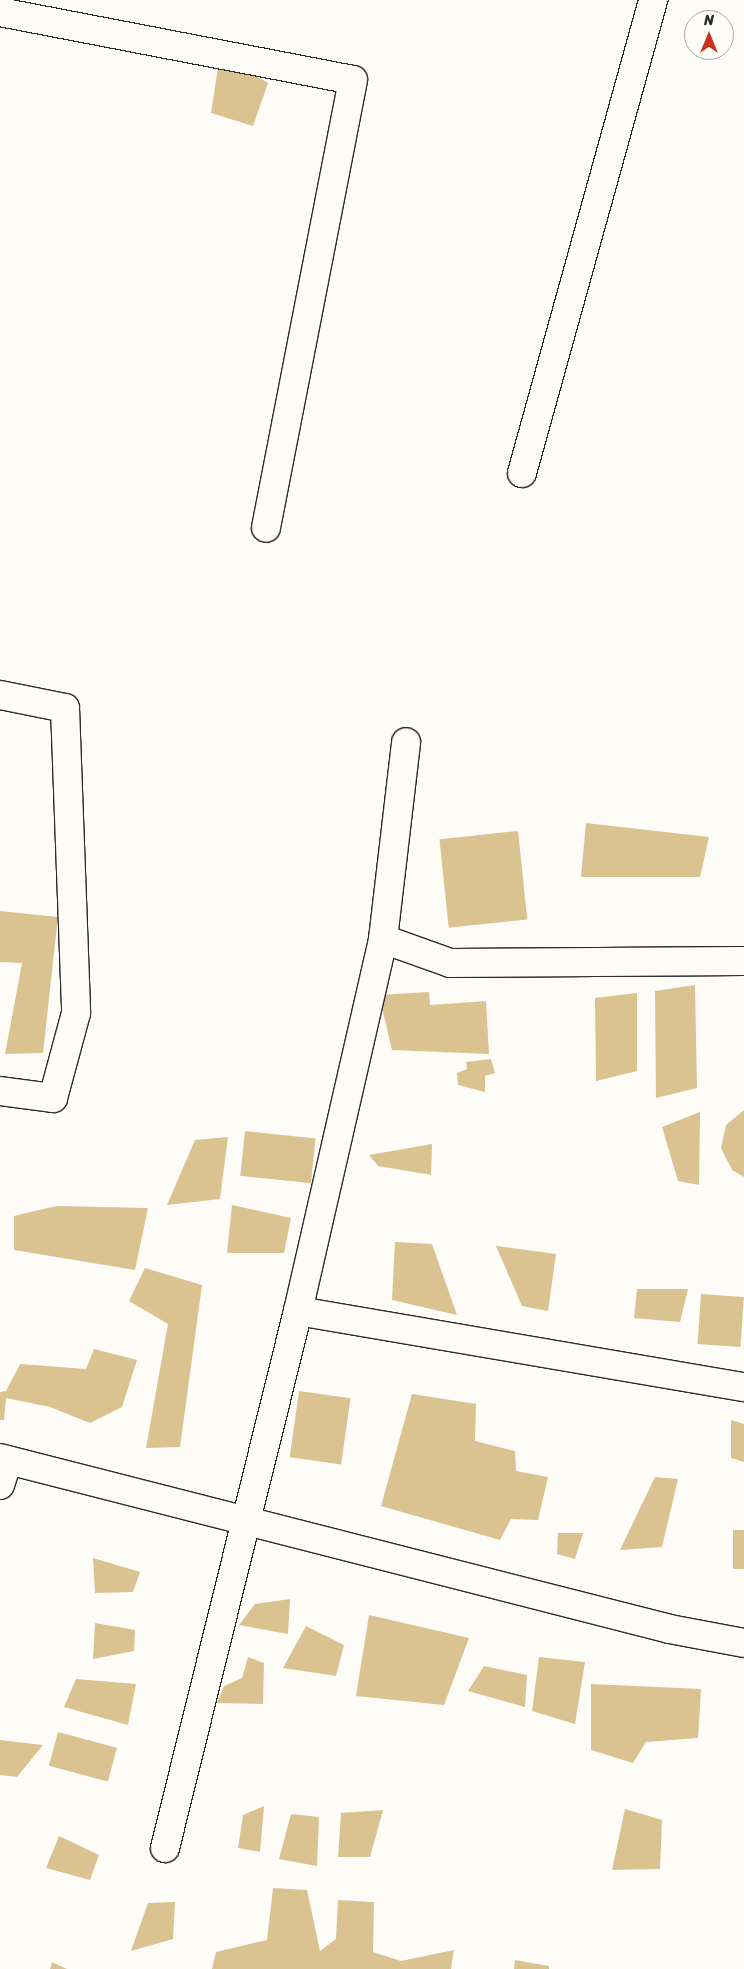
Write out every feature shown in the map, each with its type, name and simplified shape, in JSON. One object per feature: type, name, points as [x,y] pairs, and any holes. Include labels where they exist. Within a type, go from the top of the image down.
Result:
[{"type":"street","points":[[522,473],[653,0]]},
{"type":"street","points":[[0,12],[353,80],[266,528]]},
{"type":"street","points":[[0,695],[64,708],[76,1013],[53,1098],[0,1091]]},
{"type":"street","points":[[165,1848],[244,1521],[298,1310],[383,939],[406,742]]},
{"type":"street","points":[[383,939],[450,964],[744,961]]},
{"type":"street","points":[[298,1310],[744,1388]]},
{"type":"street","points":[[3,1468],[244,1521],[670,1629],[744,1643]]},
{"type":"building","points":[[220,54],[268,83],[253,126],[211,113]]},
{"type":"building","points":[[586,823],[709,837],[700,877],[581,877]]},
{"type":"building","points":[[518,831],[527,920],[449,928],[439,839]]},
{"type":"building","points":[[0,911],[58,917],[43,1053],[5,1054],[22,963],[0,962]]},
{"type":"building","points":[[695,985],[697,1088],[656,1098],[655,991]]},
{"type":"building","points":[[429,992],[430,1005],[486,1001],[489,1054],[392,1050],[379,995]]},
{"type":"building","points":[[637,993],[637,1071],[596,1081],[595,998]]},
{"type":"building","points":[[491,1059],[495,1073],[485,1076],[485,1092],[458,1085],[457,1073],[467,1069],[466,1062]]},
{"type":"building","points":[[744,1110],[744,1177],[732,1170],[721,1148],[726,1125]]},
{"type":"building","points":[[700,1112],[699,1185],[678,1181],[662,1127]]},
{"type":"building","points":[[245,1131],[316,1138],[311,1183],[240,1176]]},
{"type":"building","points":[[228,1137],[220,1199],[167,1205],[195,1140]]},
{"type":"building","points":[[432,1144],[431,1175],[378,1166],[369,1155]]},
{"type":"building","points":[[232,1205],[291,1218],[284,1253],[227,1253]]},
{"type":"building","points":[[56,1206],[148,1208],[135,1270],[14,1250],[14,1216]]},
{"type":"building","points":[[395,1242],[432,1244],[457,1315],[392,1300]]},
{"type":"building","points":[[496,1246],[556,1254],[548,1311],[522,1306]]},
{"type":"building","points":[[145,1268],[202,1285],[180,1447],[146,1448],[168,1324],[129,1301]]},
{"type":"building","points":[[637,1289],[688,1289],[680,1322],[634,1318]]},
{"type":"building","points":[[701,1294],[744,1297],[740,1347],[698,1344]]},
{"type":"building","points":[[94,1349],[137,1360],[122,1407],[90,1423],[50,1407],[6,1398],[4,1420],[0,1420],[0,1392],[6,1391],[20,1364],[86,1369]]},
{"type":"building","points":[[299,1391],[350,1398],[341,1465],[290,1457]]},
{"type":"building","points":[[412,1394],[476,1404],[475,1441],[515,1451],[516,1471],[548,1477],[538,1520],[511,1519],[500,1540],[381,1506]]},
{"type":"building","points":[[731,1420],[744,1424],[744,1462],[731,1458]]},
{"type":"building","points":[[655,1477],[678,1479],[662,1547],[620,1550]]},
{"type":"building","points":[[733,1530],[744,1530],[744,1569],[733,1569]]},
{"type":"building","points":[[558,1533],[583,1533],[575,1559],[557,1554]]},
{"type":"building","points":[[93,1558],[140,1572],[133,1592],[95,1593]]},
{"type":"building","points":[[290,1599],[288,1634],[239,1625],[255,1604]]},
{"type":"building","points":[[369,1615],[469,1638],[444,1705],[356,1696]]},
{"type":"building","points":[[95,1623],[135,1630],[134,1651],[93,1659]]},
{"type":"building","points":[[306,1626],[344,1645],[336,1676],[283,1668]]},
{"type":"building","points":[[248,1657],[264,1663],[263,1704],[217,1703],[224,1686],[242,1678]]},
{"type":"building","points":[[539,1657],[585,1662],[575,1724],[532,1711]]},
{"type":"building","points":[[484,1666],[527,1675],[525,1707],[468,1691]]},
{"type":"building","points":[[76,1679],[136,1684],[128,1725],[64,1707]]},
{"type":"building","points":[[591,1684],[701,1689],[698,1738],[646,1742],[633,1763],[591,1750]]},
{"type":"building","points":[[58,1732],[117,1748],[108,1782],[49,1766]]},
{"type":"building","points":[[0,1740],[43,1745],[17,1777],[0,1775]]},
{"type":"building","points":[[264,1806],[260,1852],[238,1848],[243,1815]]},
{"type":"building","points":[[625,1809],[662,1820],[660,1869],[612,1870]]},
{"type":"building","points":[[383,1810],[370,1857],[338,1857],[341,1813]]},
{"type":"building","points":[[291,1814],[319,1817],[317,1866],[279,1859]]},
{"type":"building","points":[[59,1836],[99,1855],[90,1880],[46,1868]]},
{"type":"building","points":[[273,1888],[307,1890],[320,1951],[336,1939],[338,1900],[374,1902],[373,1952],[401,1961],[454,1950],[451,1969],[212,1969],[216,1952],[267,1940]]},
{"type":"building","points":[[175,1902],[173,1939],[131,1951],[148,1903]]},
{"type":"building","points":[[515,1960],[549,1966],[549,1969],[514,1969]]},
{"type":"building","points":[[52,1962],[67,1969],[50,1969]]}]
